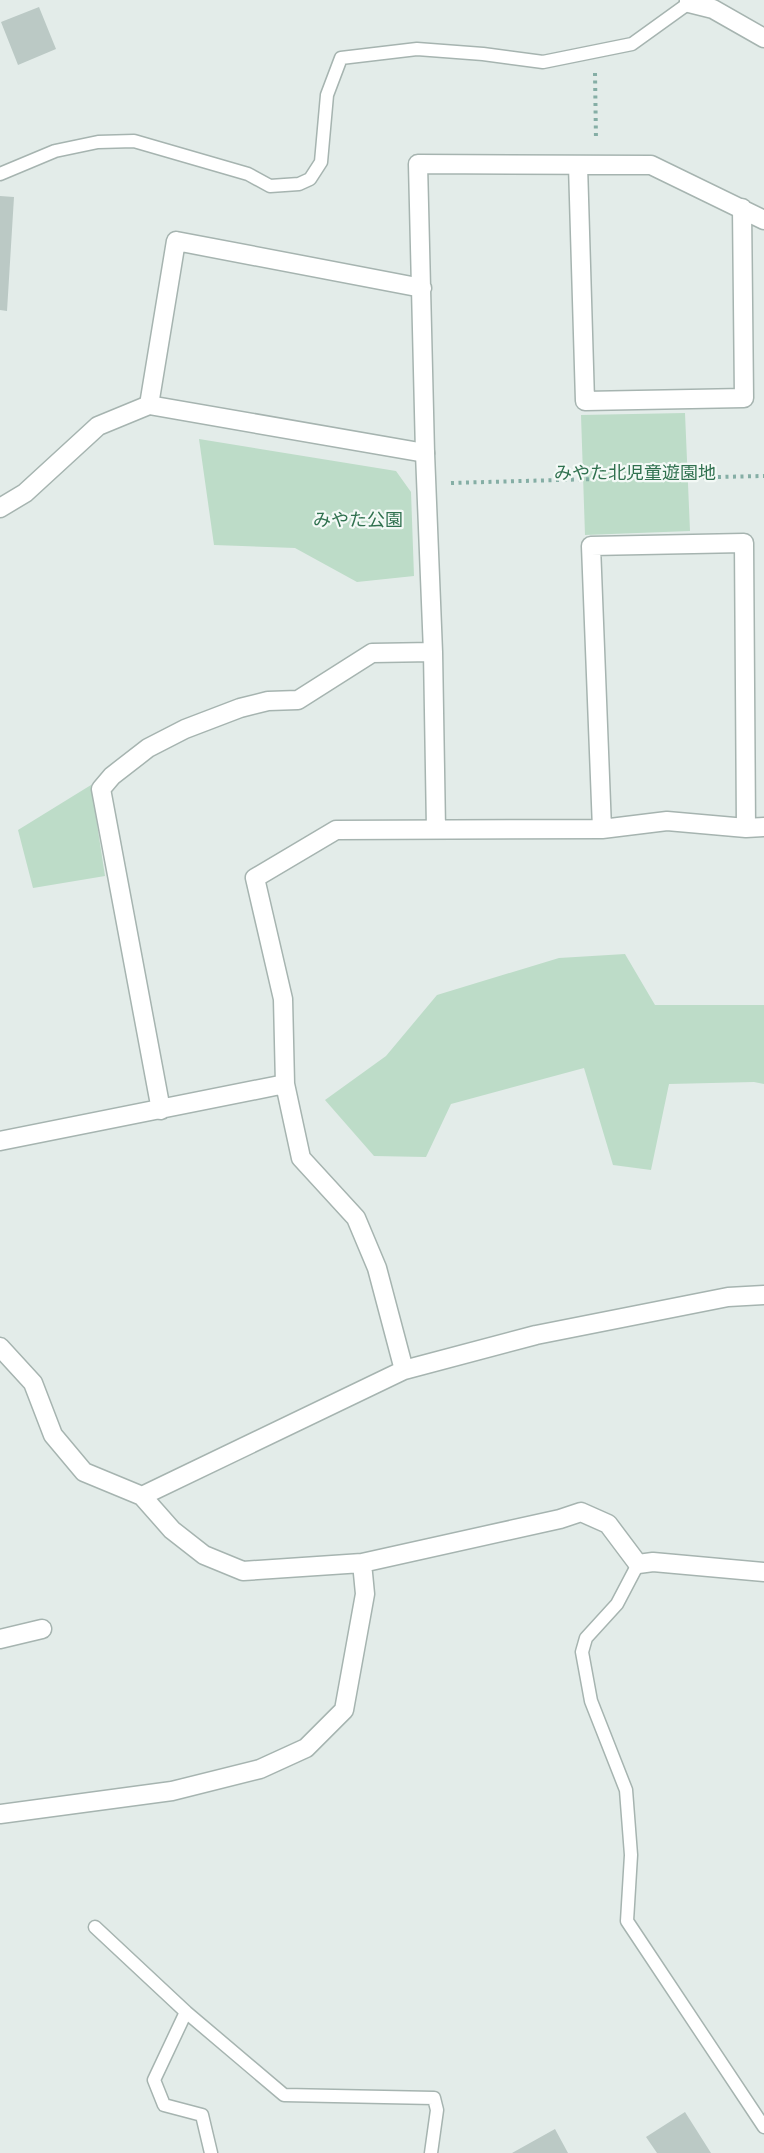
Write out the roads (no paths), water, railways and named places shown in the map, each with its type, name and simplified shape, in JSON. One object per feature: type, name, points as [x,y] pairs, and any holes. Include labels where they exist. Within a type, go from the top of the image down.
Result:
[{"type":"street","points":[[689,2],[713,9],[764,38]]},
{"type":"street","points":[[436,829],[433,652],[424,453],[418,164],[651,165],[764,220]]},
{"type":"street","points":[[578,165],[585,401],[744,398],[742,208]]},
{"type":"street","points":[[149,405],[177,241],[422,288]]},
{"type":"street","points":[[0,508],[25,493],[98,426],[149,405],[424,453]]},
{"type":"street","points":[[404,1370],[377,1268],[356,1218],[301,1158],[285,1084],[283,999],[255,878],[336,830],[602,829],[667,821],[755,827],[744,543],[591,546],[602,829]]},
{"type":"street","points":[[161,1110],[101,789],[112,776],[148,748],[185,729],[240,708],[268,701],[298,700],[372,653],[433,652]]},
{"type":"street","points":[[0,1141],[285,1084]]},
{"type":"street","points":[[142,1496],[404,1370],[536,1335],[728,1297],[764,1295]]},
{"type":"street","points":[[0,1347],[33,1383],[53,1435],[84,1472],[142,1496],[172,1530],[204,1555],[243,1571],[362,1563],[581,1512],[608,1524],[638,1564],[653,1562],[764,1572]]},
{"type":"street","points":[[0,1814],[172,1791],[260,1768],[306,1748],[344,1710],[364,1594],[362,1563]]},
{"type":"street","points":[[0,1639],[42,1629]]},
{"type":"lane","points":[[0,174],[55,151],[98,141],[134,141],[248,174],[270,186],[299,184],[310,179],[321,162],[327,94],[341,58],[417,49],[543,62],[632,44],[689,2]]},
{"type":"lane","points":[[638,1564],[617,1604],[586,1638],[582,1652],[591,1701],[626,1790],[631,1855],[627,1921],[764,2127]]},
{"type":"lane","points":[[95,1927],[186,2012],[284,2095],[434,2098],[437,2110],[431,2153]]},
{"type":"lane","points":[[186,2012],[154,2080],[164,2105],[202,2115],[211,2153]]},
{"type":"park label","name":"みやた北児童遊園地","points":[[635,473]]},
{"type":"park label","name":"みやた公園","points":[[358,520]]}]
